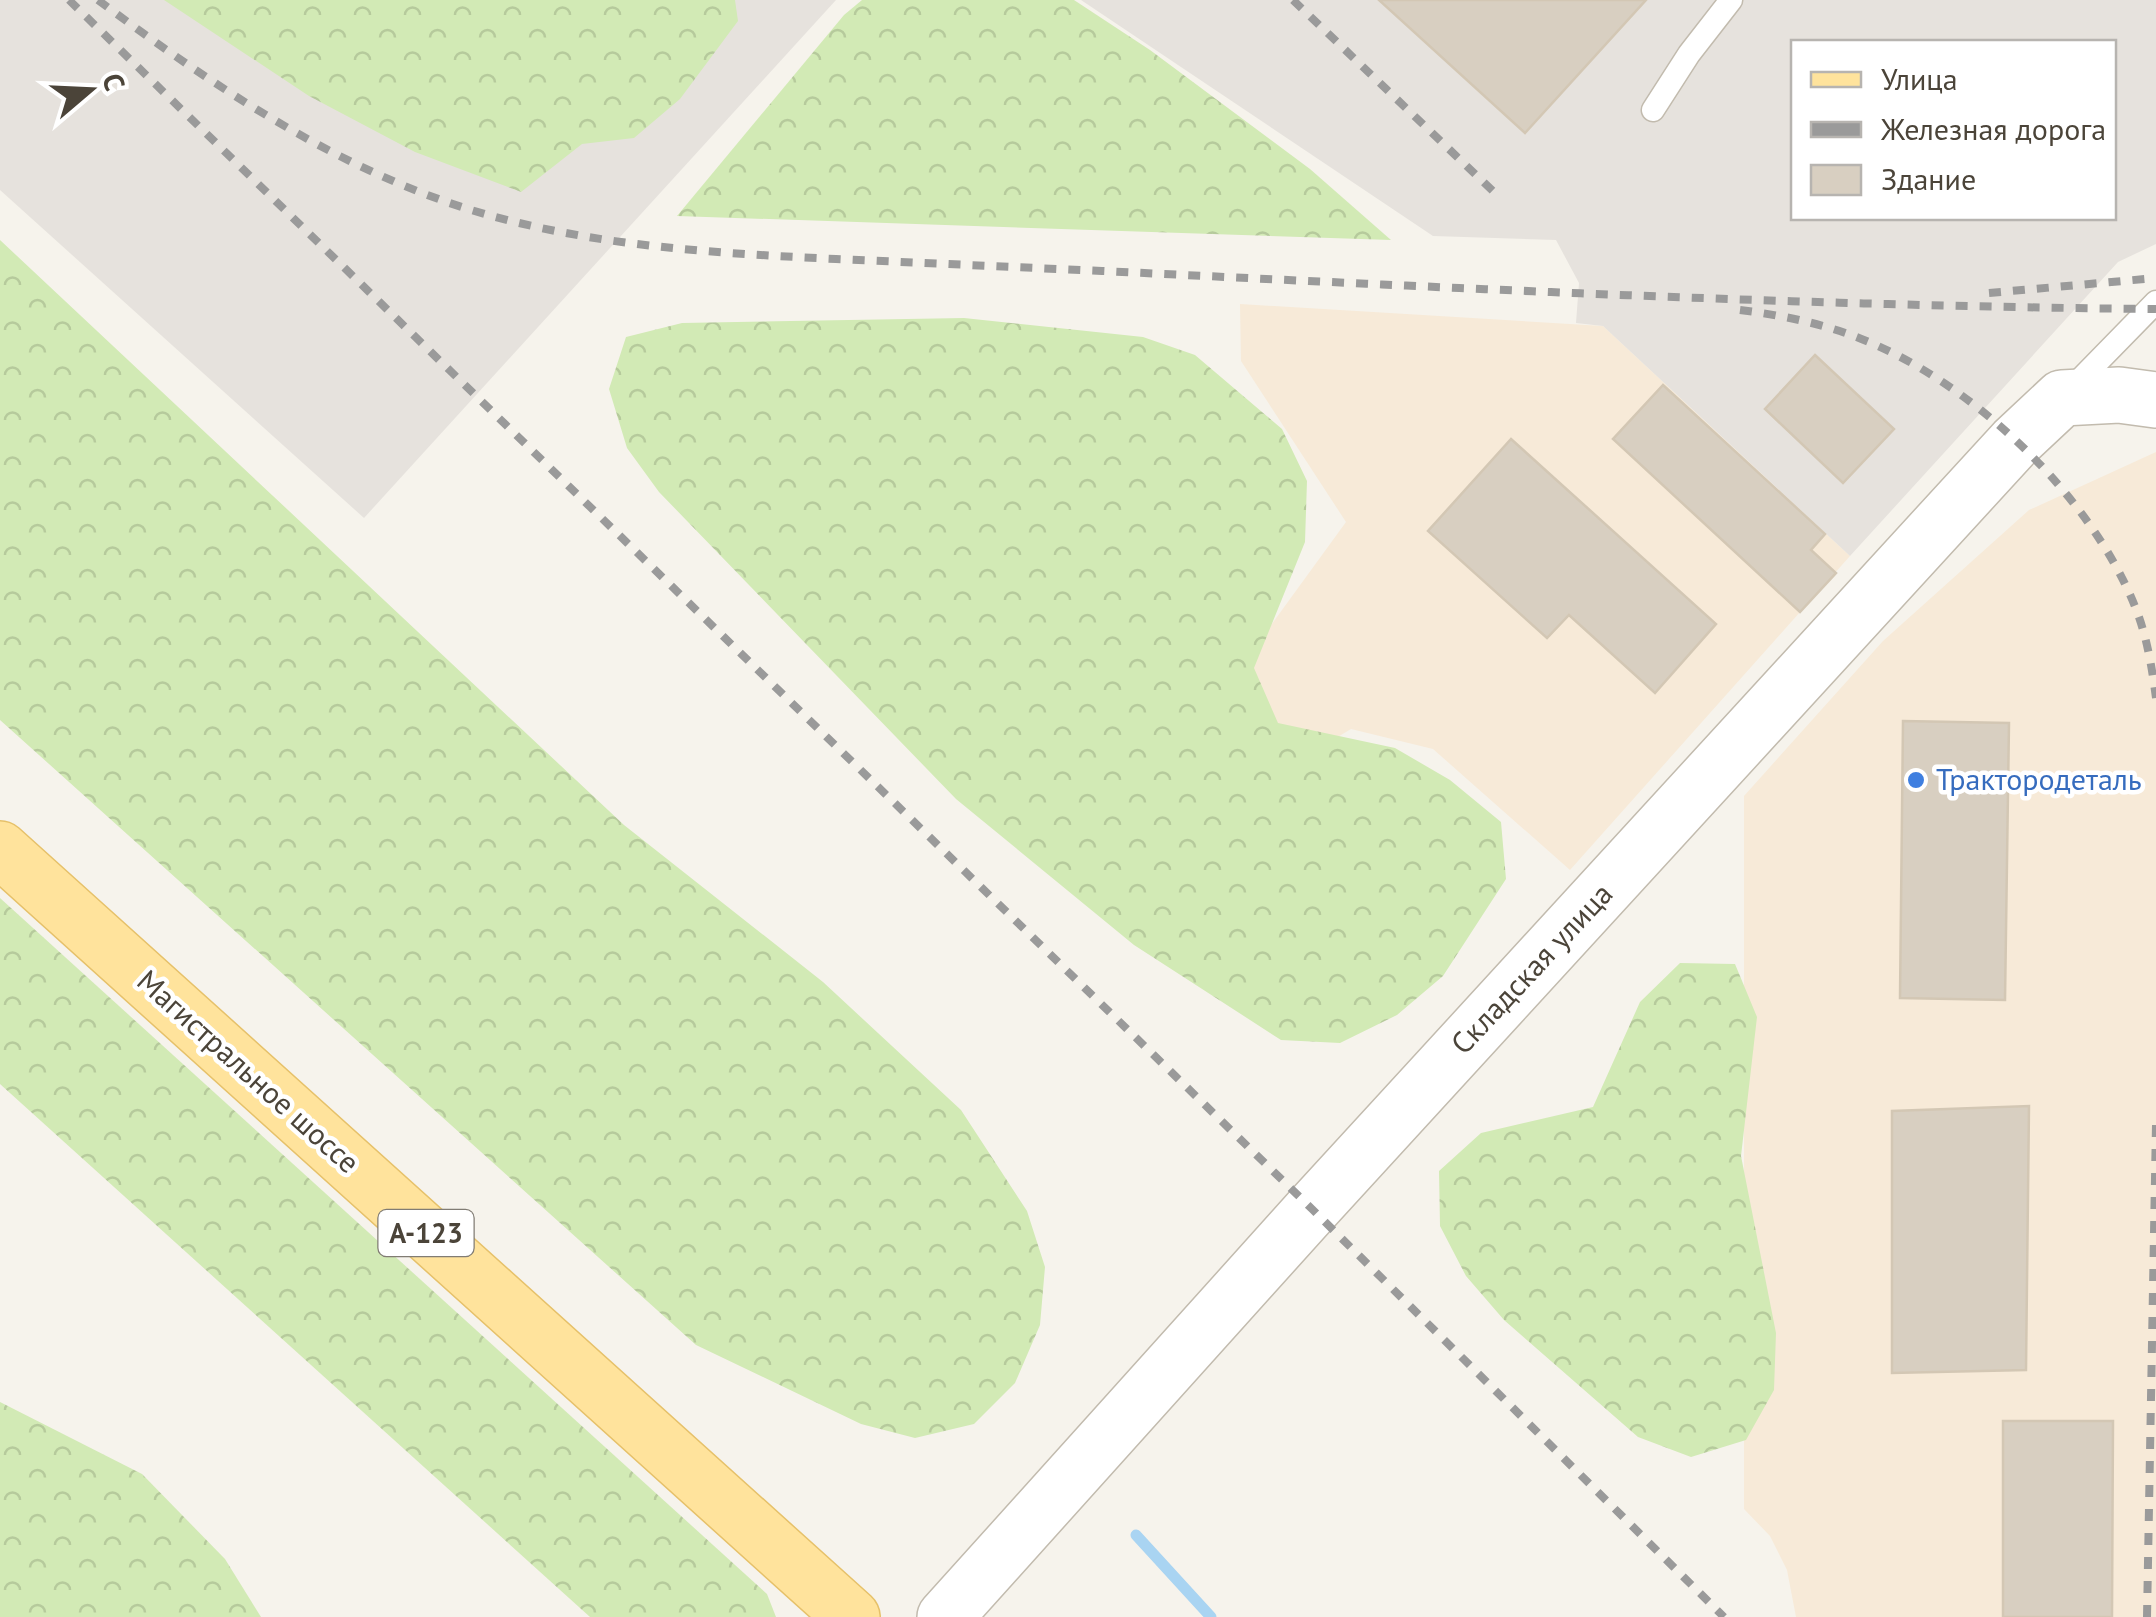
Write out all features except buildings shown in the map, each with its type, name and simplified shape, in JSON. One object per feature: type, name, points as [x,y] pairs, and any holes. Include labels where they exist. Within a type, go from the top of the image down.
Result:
[{"type":"main road","name":"Магистральное шоссе","points":[[0,849],[852,1617]]},
{"type":"street","points":[[2062,398],[2119,395],[2156,400]]},
{"type":"street","name":"Складская улица","points":[[945,1617],[1312,1209],[2016,442],[2062,398]]},
{"type":"lane","points":[[1654,110],[1689,54],[1731,0]]},
{"type":"lane","points":[[2062,398],[2156,302]]},
{"type":"shaded area","points":[[0,0],[836,0],[364,518],[0,190]]},
{"type":"shaded area","points":[[1081,0],[2156,0],[2156,244],[2118,262],[1850,556],[1603,326],[1576,323],[1579,283],[1556,240],[1433,236]]},
{"type":"shaded area","points":[[1240,304],[1603,326],[1850,556],[1570,870],[1433,749],[1351,729],[1281,771],[1223,691],[1346,522],[1241,361]]},
{"type":"shaded area","points":[[2156,452],[2156,1617],[1796,1617],[1787,1570],[1770,1536],[1744,1509],[1744,796],[1883,641],[2029,510]]},
{"type":"green space","points":[[164,0],[735,0],[738,21],[680,99],[634,138],[582,144],[521,192],[415,152],[309,96]]},
{"type":"green space","points":[[862,0],[1074,0],[1150,50],[1310,169],[1391,240],[677,216],[844,15]]},
{"type":"green space","points":[[0,240],[624,825],[823,982],[961,1110],[1027,1211],[1045,1267],[1040,1325],[1015,1383],[974,1424],[915,1438],[861,1424],[696,1345],[0,720]]},
{"type":"green space","points":[[964,318],[1143,337],[1195,355],[1282,429],[1307,481],[1305,542],[1254,668],[1278,723],[1395,748],[1450,780],[1501,822],[1506,879],[1443,976],[1397,1015],[1340,1043],[1281,1040],[1134,945],[956,799],[659,492],[627,448],[609,389],[626,337],[682,323]]},
{"type":"green space","points":[[0,898],[767,1594],[776,1617],[590,1617],[0,1084]]},
{"type":"green space","points":[[1680,963],[1735,964],[1757,1017],[1741,1156],[1776,1333],[1774,1390],[1746,1440],[1691,1457],[1638,1437],[1504,1320],[1466,1276],[1440,1226],[1439,1171],[1481,1133],[1593,1107],[1640,1002]]},
{"type":"green space","points":[[0,1402],[142,1474],[225,1559],[261,1617],[0,1617]]},
{"type":"waterway","points":[[1136,1535],[1211,1617]]},
{"type":"railway","points":[[69,0],[1312,1209],[1724,1617]]},
{"type":"railway","points":[[98,0],[229,92],[369,170],[468,209],[513,222],[604,239],[789,257],[1497,290],[2156,309]]},
{"type":"railway","points":[[1293,0],[1497,195]]},
{"type":"railway","points":[[1989,293],[2156,278]]},
{"type":"railway","points":[[1740,310],[1830,328],[1901,357],[1984,413],[2023,447],[2059,485],[2116,567],[2143,630],[2156,698]]},
{"type":"railway","points":[[2147,1617],[2156,1124]]},
{"type":"place","name":"Трактородеталь","points":[[1916,780]]}]
